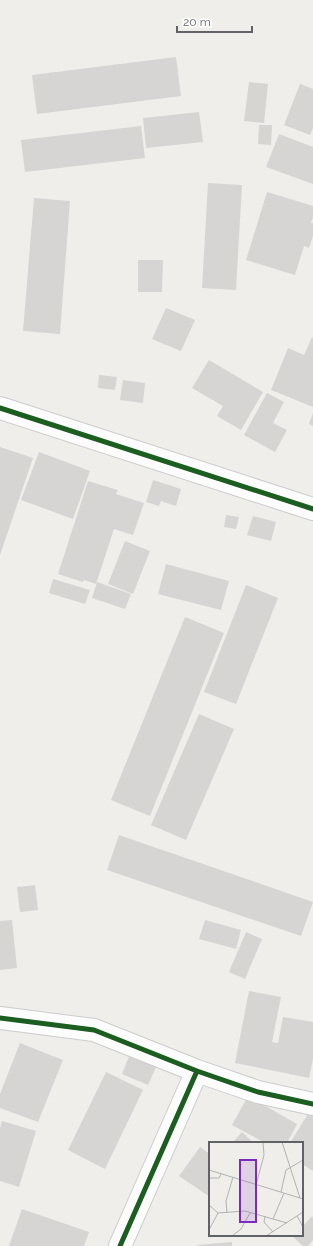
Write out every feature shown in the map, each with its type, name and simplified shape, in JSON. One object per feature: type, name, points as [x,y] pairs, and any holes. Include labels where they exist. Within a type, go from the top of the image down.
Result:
[{"type":"street","points":[[0,408],[313,509]]},
{"type":"street","points":[[0,1018],[94,1030],[197,1071],[258,1092],[313,1104]]},
{"type":"street","points":[[120,1246],[197,1071]]},
{"type":"building","points":[[176,57],[181,96],[37,114],[32,75]]},
{"type":"building","points":[[249,82],[268,84],[264,123],[244,121]]},
{"type":"building","points":[[300,84],[313,89],[313,128],[310,135],[284,125]]},
{"type":"building","points":[[199,112],[203,142],[146,148],[143,118]]},
{"type":"building","points":[[259,125],[272,125],[271,145],[258,144]]},
{"type":"building","points":[[141,126],[145,158],[25,172],[21,140]]},
{"type":"building","points":[[279,134],[313,147],[313,184],[266,167]]},
{"type":"building","points":[[208,183],[242,185],[236,290],[202,288]]},
{"type":"building","points":[[267,192],[313,206],[313,217],[311,223],[313,223],[313,236],[309,248],[304,246],[295,275],[246,260]]},
{"type":"building","points":[[34,198],[70,201],[60,334],[23,331]]},
{"type":"building","points":[[138,260],[163,260],[162,292],[138,292]]},
{"type":"building","points":[[166,308],[195,320],[181,351],[152,339]]},
{"type":"building","points":[[312,337],[313,407],[271,390],[288,348],[304,355]]},
{"type":"building","points":[[209,360],[263,392],[241,430],[217,416],[223,406],[192,388]]},
{"type":"building","points":[[99,375],[117,377],[115,390],[98,388]]},
{"type":"building","points":[[123,380],[145,383],[143,403],[120,400]]},
{"type":"building","points":[[267,393],[284,402],[273,423],[287,430],[275,452],[244,435]]},
{"type":"building","points":[[313,413],[313,426],[309,424]]},
{"type":"building","points":[[0,447],[33,458],[0,555]]},
{"type":"building","points":[[39,452],[90,471],[73,519],[21,500]]},
{"type":"building","points":[[153,480],[181,489],[176,506],[161,501],[159,506],[146,502]]},
{"type":"building","points":[[88,481],[118,490],[116,494],[144,503],[133,535],[114,529],[96,584],[84,580],[83,582],[58,574]]},
{"type":"building","points":[[226,515],[239,517],[236,529],[224,527]]},
{"type":"building","points":[[253,516],[276,522],[271,541],[247,535]]},
{"type":"building","points":[[125,541],[150,551],[133,594],[108,584]]},
{"type":"building","points":[[166,564],[229,581],[221,610],[158,594]]},
{"type":"building","points":[[53,579],[90,590],[85,604],[49,593]]},
{"type":"building","points":[[97,582],[131,594],[125,609],[92,598]]},
{"type":"building","points":[[246,585],[278,598],[236,704],[204,692]]},
{"type":"building","points":[[185,617],[224,633],[150,816],[111,800]]},
{"type":"building","points":[[199,714],[234,729],[186,840],[151,825]]},
{"type":"building","points":[[119,835],[313,902],[301,936],[107,870]]},
{"type":"building","points":[[35,885],[38,910],[20,912],[17,887]]},
{"type":"building","points":[[12,920],[17,968],[0,970],[0,921]]},
{"type":"building","points":[[205,920],[241,930],[236,949],[199,939]]},
{"type":"building","points":[[246,932],[262,939],[245,979],[229,972]]},
{"type":"building","points":[[249,991],[281,997],[272,1042],[278,1043],[283,1017],[313,1022],[313,1059],[309,1078],[235,1063]]},
{"type":"building","points":[[20,1043],[63,1060],[38,1122],[0,1108],[0,1094]]},
{"type":"building","points":[[130,1054],[157,1065],[148,1085],[122,1074]]},
{"type":"building","points":[[106,1072],[143,1090],[105,1169],[68,1150]]},
{"type":"building","points":[[248,1096],[297,1124],[288,1142],[263,1142],[232,1125]]},
{"type":"building","points":[[311,1109],[313,1110],[313,1171],[303,1165],[303,1142],[291,1142]]},
{"type":"building","points":[[2,1121],[36,1131],[19,1187],[0,1181],[0,1128]]},
{"type":"building","points":[[242,1132],[253,1142],[233,1142]]},
{"type":"building","points":[[200,1147],[209,1153],[209,1196],[179,1176]]},
{"type":"building","points":[[22,1209],[89,1232],[84,1246],[9,1246]]},
{"type":"building","points":[[312,1216],[313,1240],[308,1246],[303,1246],[293,1237],[303,1236],[303,1226]]},
{"type":"building","points":[[232,1242],[232,1246],[197,1246],[197,1245]]},
{"type":"cycle path","points":[[0,408],[313,509]]},
{"type":"cycle path","points":[[0,1018],[94,1030],[197,1071],[258,1092],[313,1104]]},
{"type":"cycle path","points":[[120,1246],[197,1071]]}]
